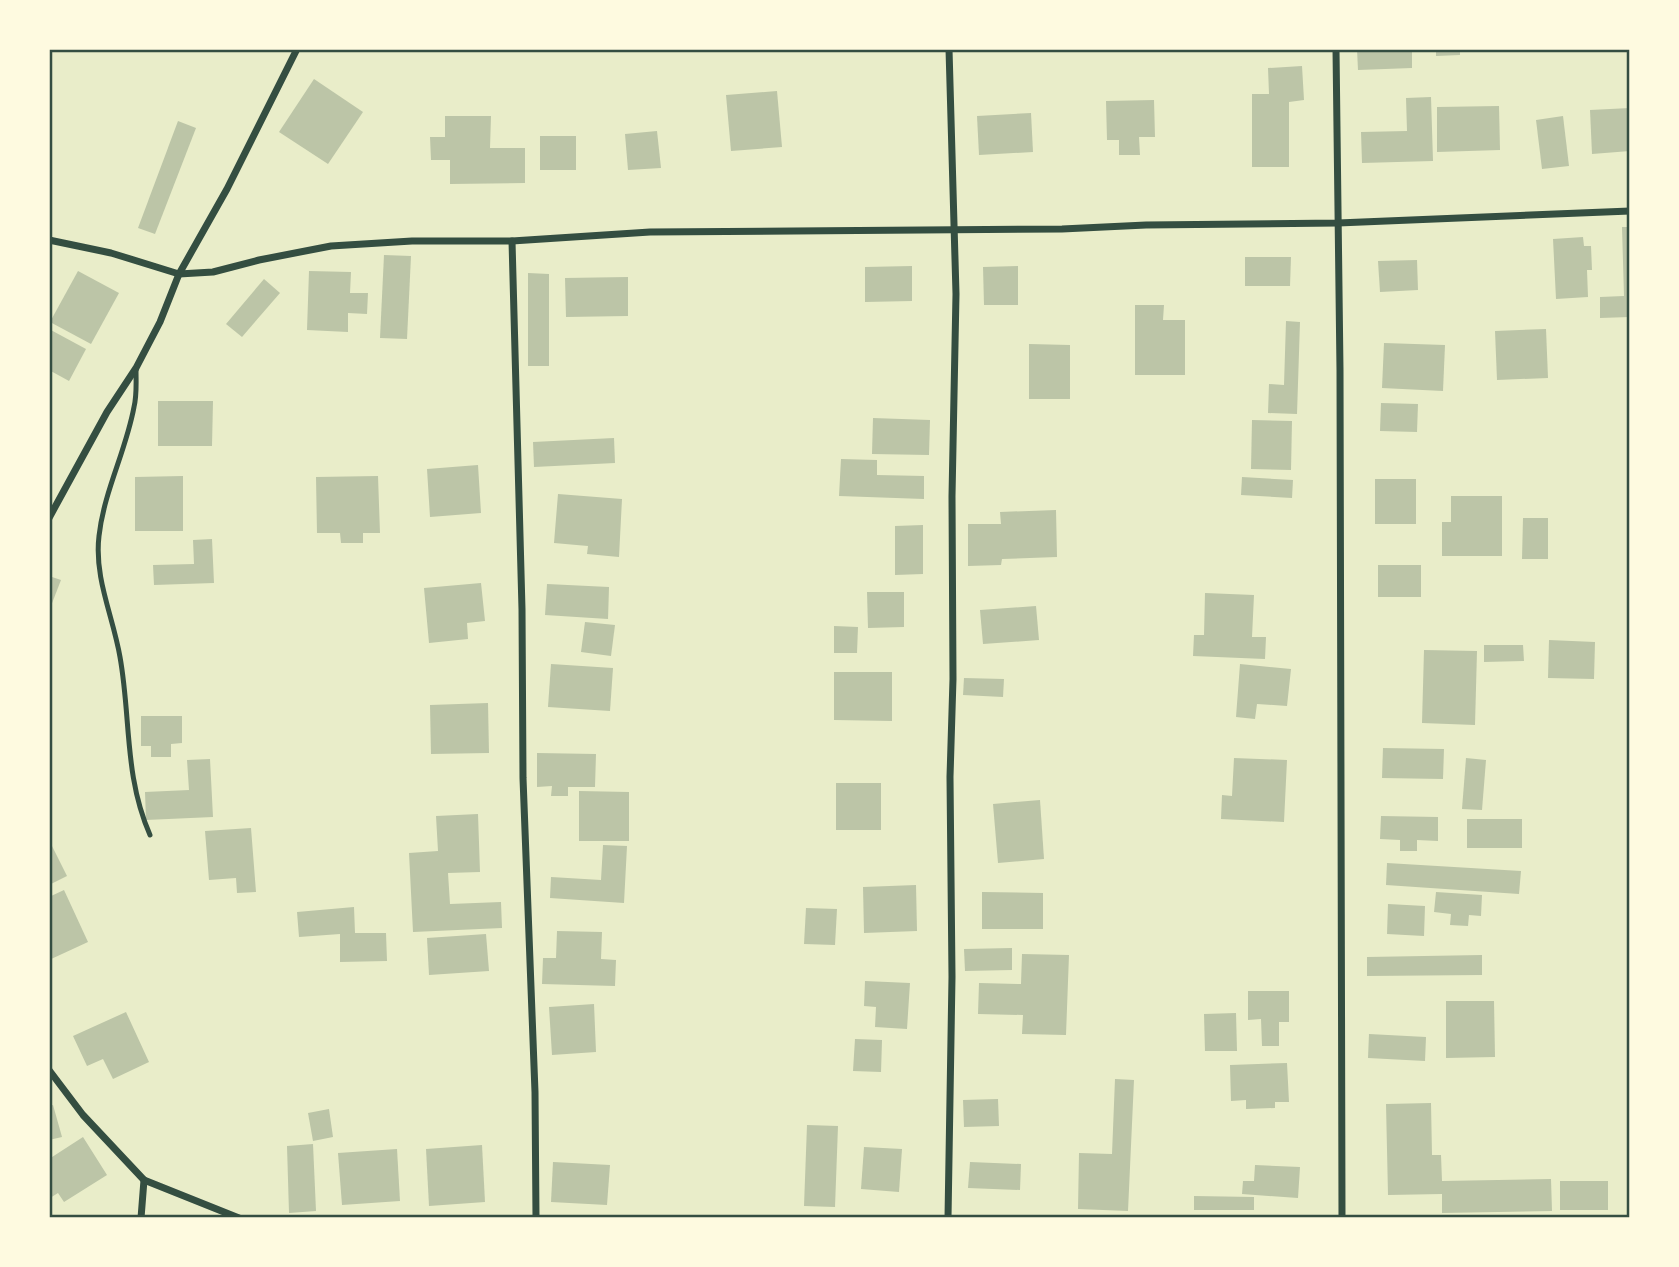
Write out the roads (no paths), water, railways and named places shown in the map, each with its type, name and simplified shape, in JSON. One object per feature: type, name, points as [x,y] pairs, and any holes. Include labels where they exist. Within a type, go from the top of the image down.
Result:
[{"type":"street","points":[[49,518],[107,412],[136,368],[160,322],[179,274],[227,189],[297,49]]},
{"type":"street","points":[[948,1218],[952,977],[950,778],[955,229],[949,49]]},
{"type":"street","points":[[1336,49],[1342,1218]]},
{"type":"street","points":[[49,240],[111,253],[179,274],[213,272],[331,246],[412,242],[512,241],[650,232],[1338,223],[1630,211]]},
{"type":"street","points":[[512,241],[522,609],[523,778],[535,1092],[536,1218]]},
{"type":"street","points":[[49,1070],[83,1115],[144,1180],[239,1218]]},
{"type":"street","points":[[141,1218],[144,1180]]},
{"type":"lane","points":[[136,368],[135,406],[99,536],[99,566],[120,656],[131,771],[139,809],[150,835]]}]
